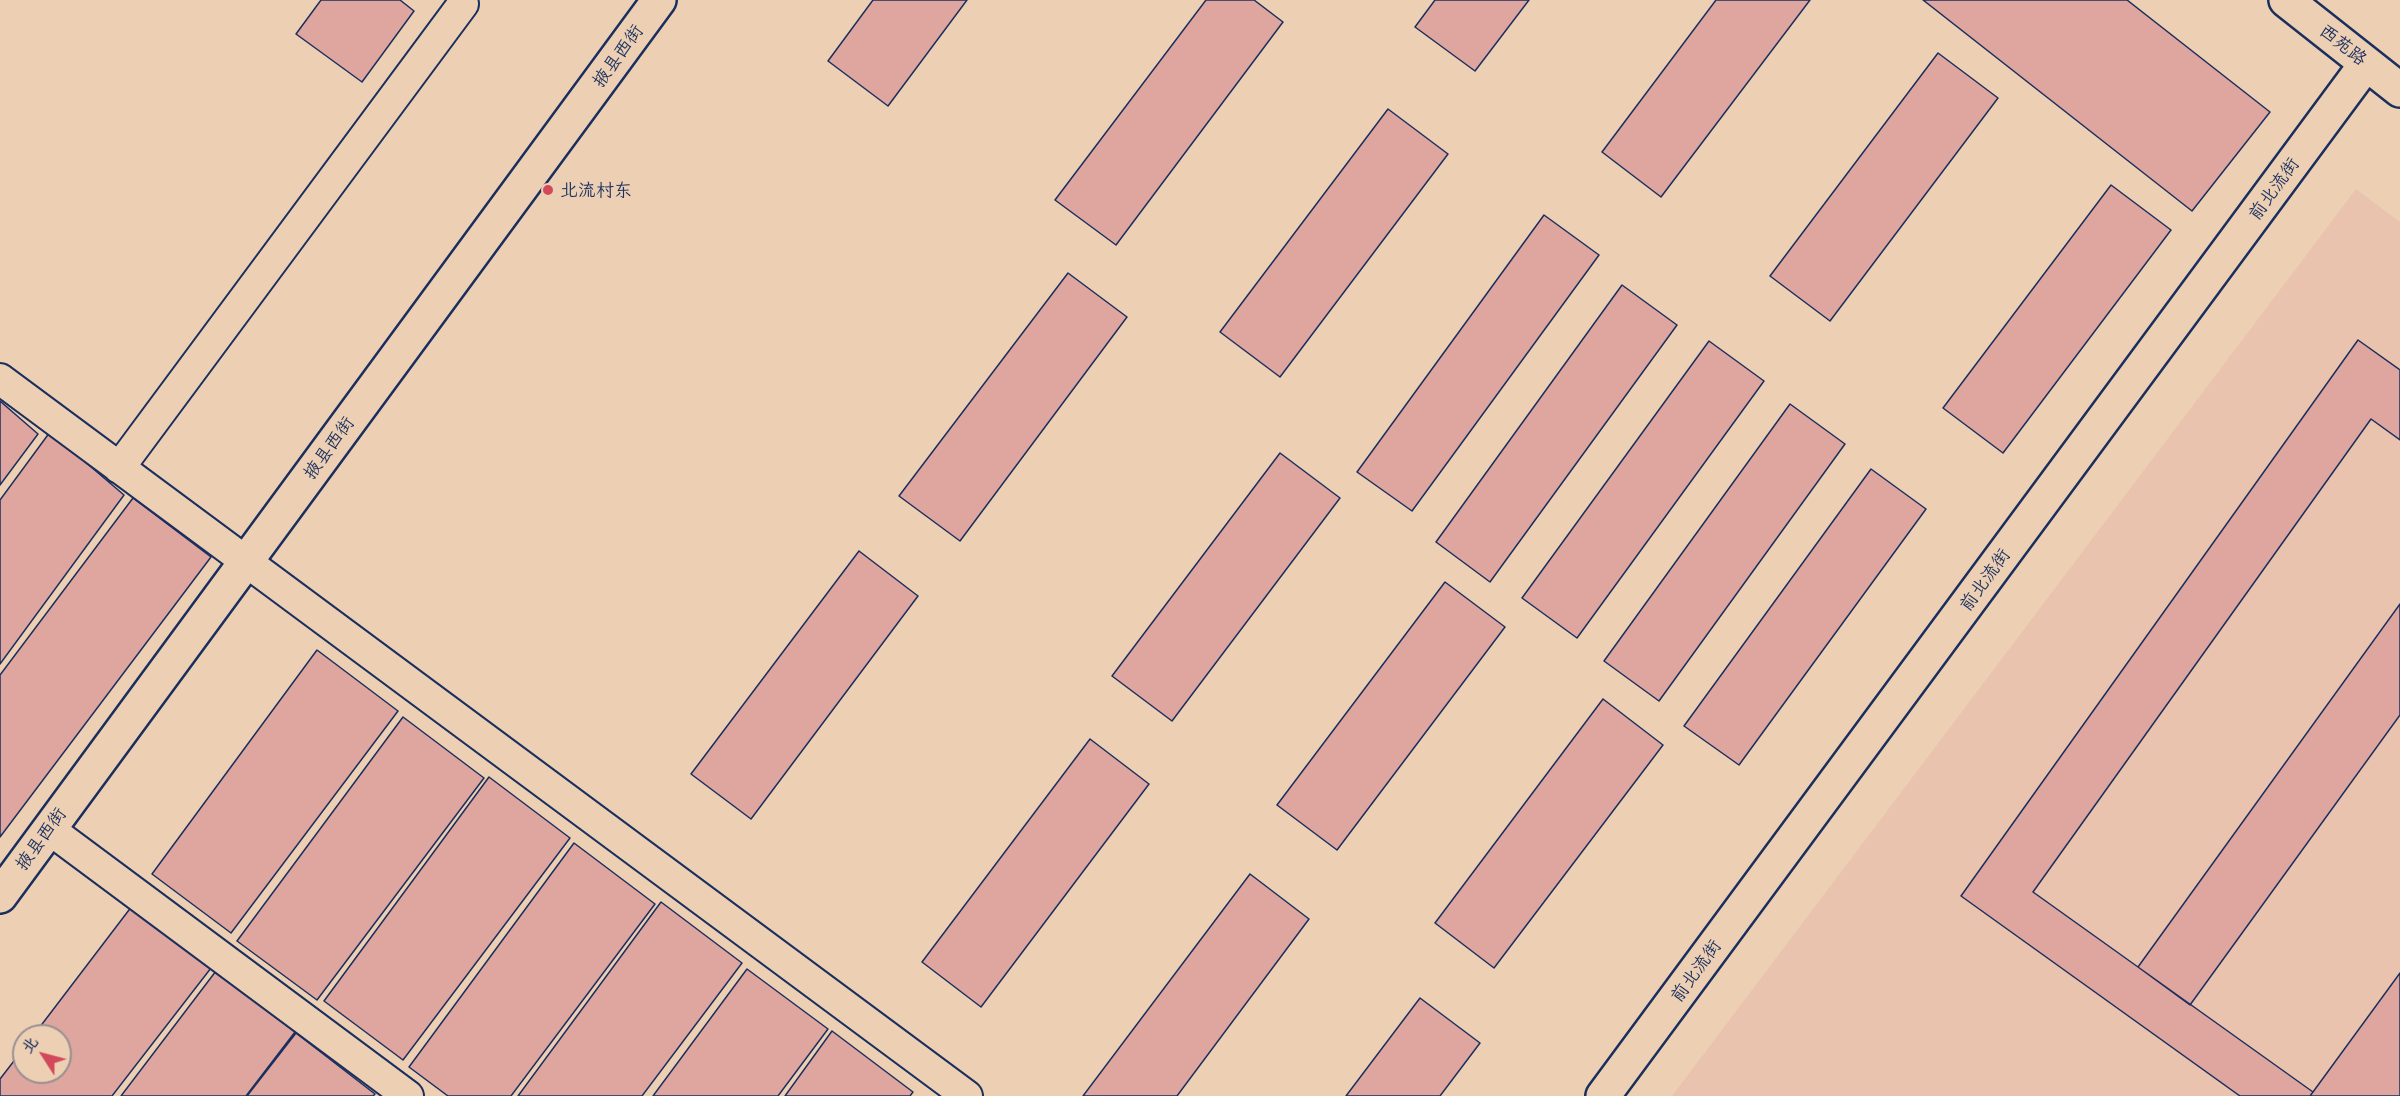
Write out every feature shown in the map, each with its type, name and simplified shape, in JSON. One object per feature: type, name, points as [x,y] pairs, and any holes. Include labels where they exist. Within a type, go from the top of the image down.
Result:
[{"type":"street","name":"掖县西街","points":[[0,896],[659,0]]},
{"type":"street","name":"西苑路","points":[[2286,0],[2400,90]]},
{"type":"street","points":[[118,468],[462,1]]},
{"type":"street","name":"前北流街","points":[[1603,1096],[2366,63]]},
{"type":"street","points":[[0,379],[967,1096]]},
{"type":"street","points":[[49,829],[408,1096]]},
{"type":"shaded area","points":[[2356,189],[2400,222],[2400,1096],[1672,1096]]},
{"type":"building","points":[[321,0],[400,0],[414,11],[362,82],[296,34]]},
{"type":"building","points":[[873,0],[967,0],[888,106],[828,61]]},
{"type":"building","points":[[1206,0],[1254,0],[1283,22],[1116,245],[1055,200]]},
{"type":"building","points":[[1435,0],[1529,0],[1475,71],[1415,27]]},
{"type":"building","points":[[1716,0],[1810,0],[1661,197],[1602,152]]},
{"type":"building","points":[[1923,0],[2127,0],[2270,112],[2192,211]]},
{"type":"building","points":[[1938,53],[1998,98],[1830,321],[1770,276]]},
{"type":"building","points":[[1388,109],[1448,154],[1280,377],[1220,332]]},
{"type":"building","points":[[2111,185],[2171,230],[2003,453],[1943,408]]},
{"type":"building","points":[[1544,215],[1599,255],[1412,511],[1357,472]]},
{"type":"building","points":[[1068,273],[1127,317],[960,541],[899,496]]},
{"type":"building","points":[[1622,285],[1677,325],[1490,582],[1436,542]]},
{"type":"building","points":[[2358,340],[2400,370],[2400,440],[2371,419],[2033,892],[2313,1092],[2310,1096],[2240,1096],[1961,896]]},
{"type":"building","points":[[1709,341],[1764,381],[1577,638],[1522,598]]},
{"type":"building","points":[[0,401],[38,434],[0,485]]},
{"type":"building","points":[[1790,404],[1845,444],[1659,701],[1604,661]]},
{"type":"building","points":[[50,432],[124,495],[0,664],[0,500]]},
{"type":"building","points":[[1280,453],[1340,498],[1172,721],[1112,676]]},
{"type":"building","points":[[1871,469],[1926,509],[1739,765],[1684,726]]},
{"type":"building","points":[[133,498],[211,557],[0,837],[0,675]]},
{"type":"building","points":[[859,551],[918,596],[751,819],[691,774]]},
{"type":"building","points":[[1445,582],[1505,627],[1337,850],[1277,805]]},
{"type":"building","points":[[2400,604],[2400,715],[2190,1005],[2138,967]]},
{"type":"building","points":[[317,650],[398,711],[231,933],[152,874]]},
{"type":"building","points":[[1603,699],[1663,745],[1494,968],[1435,923]]},
{"type":"building","points":[[403,717],[484,778],[317,1000],[237,941]]},
{"type":"building","points":[[1090,739],[1149,784],[981,1007],[922,962]]},
{"type":"building","points":[[489,777],[570,838],[403,1060],[324,1001]]},
{"type":"building","points":[[574,843],[655,904],[511,1096],[448,1096],[409,1067]]},
{"type":"building","points":[[1250,874],[1309,919],[1177,1096],[1083,1096]]},
{"type":"building","points":[[661,902],[742,963],[642,1096],[518,1096]]},
{"type":"building","points":[[132,906],[211,968],[112,1096],[0,1096],[0,1079],[12,1064],[12,1084],[72,1084],[72,1024],[42,1024]]},
{"type":"building","points":[[747,969],[828,1029],[778,1096],[653,1096]]},
{"type":"building","points":[[216,971],[295,1032],[246,1096],[121,1096]]},
{"type":"building","points":[[2400,973],[2400,1096],[2310,1096],[2313,1092]]},
{"type":"building","points":[[1420,998],[1480,1043],[1440,1096],[1346,1096]]},
{"type":"building","points":[[832,1031],[913,1092],[910,1096],[785,1096]]},
{"type":"building","points":[[296,1033],[375,1094],[373,1096],[247,1096]]},
{"type":"place","name":"北流村东","points":[[548,190]]}]
